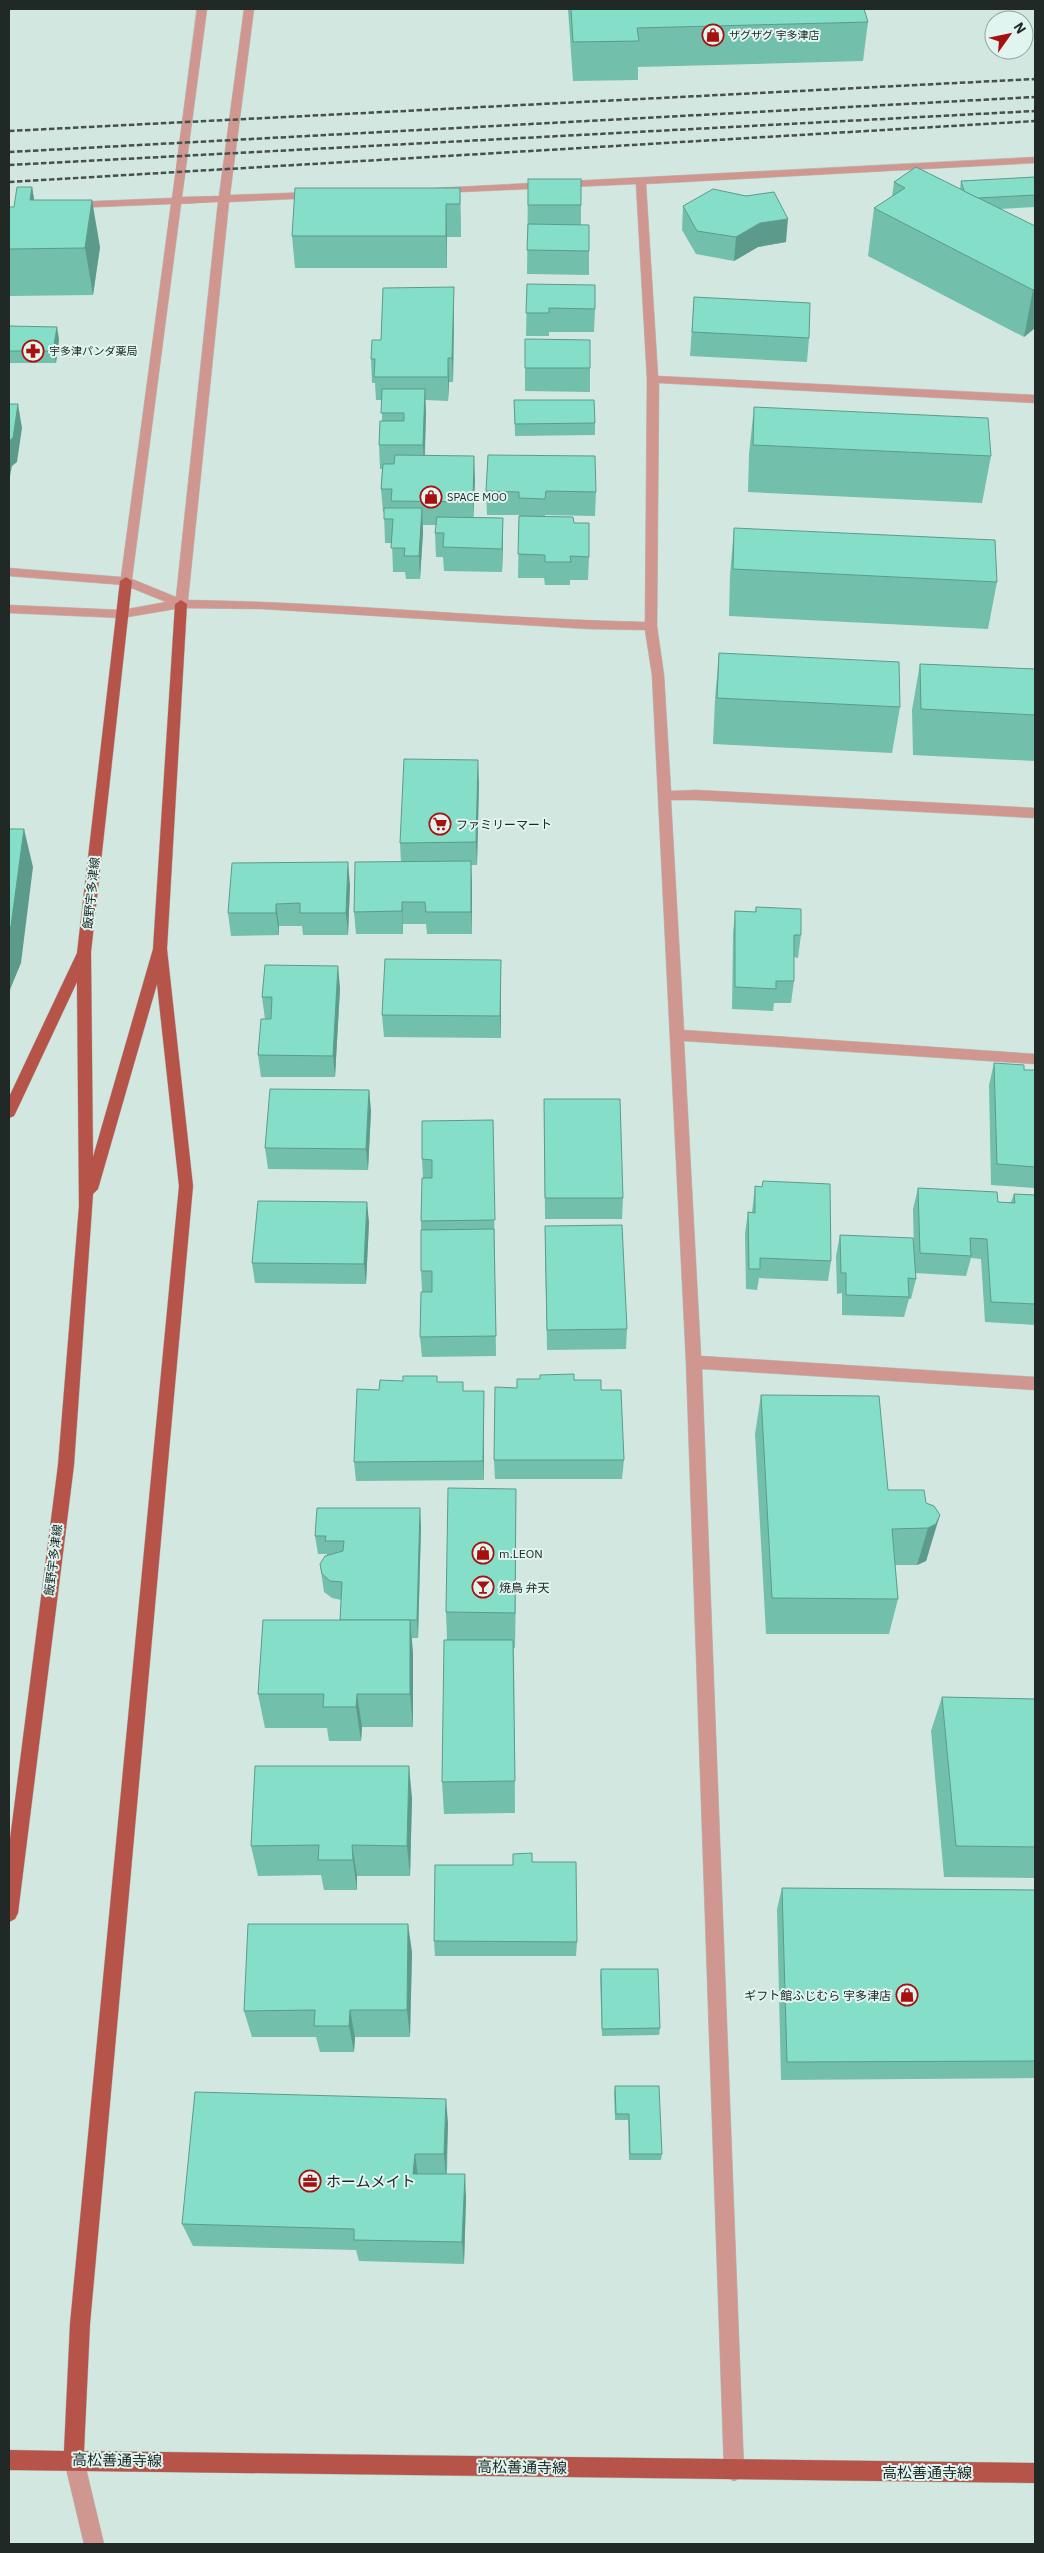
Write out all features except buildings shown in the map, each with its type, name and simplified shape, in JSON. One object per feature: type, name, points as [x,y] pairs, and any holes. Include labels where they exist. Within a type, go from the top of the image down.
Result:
[{"type":"main road","name":"飯野宇多津線","points":[[9,1913],[20,1813],[66,1465],[86,1206],[84,952],[126,582]]},
{"type":"main road","name":"飯野宇多津線","points":[[86,1206],[160,949],[181,604]]},
{"type":"main road","points":[[74,2460],[80,2324],[186,1186],[160,949]]},
{"type":"main road","points":[[9,1112],[84,952]]},
{"type":"main road","name":"高松善通寺線","points":[[9,2460],[734,2471],[1035,2473]]},
{"type":"street","points":[[126,582],[202,9]]},
{"type":"street","points":[[181,604],[209,357],[224,199],[249,9]]},
{"type":"street","points":[[424,190],[641,182],[1035,160]]},
{"type":"street","points":[[641,182],[653,379],[651,626],[658,675],[694,1362],[734,2471]]},
{"type":"street","points":[[65,206],[325,194]]},
{"type":"street","points":[[653,379],[1035,399]]},
{"type":"street","points":[[9,572],[126,582],[181,604]]},
{"type":"street","points":[[9,609],[122,614],[181,604],[282,606],[588,625],[651,626]]},
{"type":"street","points":[[664,796],[696,795],[1035,813]]},
{"type":"street","points":[[676,1036],[1035,1059]]},
{"type":"street","points":[[694,1362],[1035,1383]]},
{"type":"street","points":[[74,2460],[94,2544]]},
{"type":"railway","points":[[9,131],[1035,79]]},
{"type":"railway","points":[[9,152],[1035,97]]},
{"type":"railway","points":[[9,165],[1035,111]]},
{"type":"railway","points":[[9,182],[1035,121]]},
{"type":"place","name":"ザグザグ 宇多津店","points":[[713,35]]},
{"type":"place","name":"宇多津パンダ薬局","points":[[33,351]]},
{"type":"place","name":"SPACE MOO","points":[[431,497]]},
{"type":"place","name":"ファミリーマート","points":[[440,824]]},
{"type":"place","name":"m.LEON","points":[[483,1553]]},
{"type":"place","name":"焼鳥 弁天","points":[[483,1587]]},
{"type":"place","name":"ギフト館ふじむら 宇多津店","points":[[907,1995]]},
{"type":"place","name":"ホームメイト","points":[[310,2181]]}]
